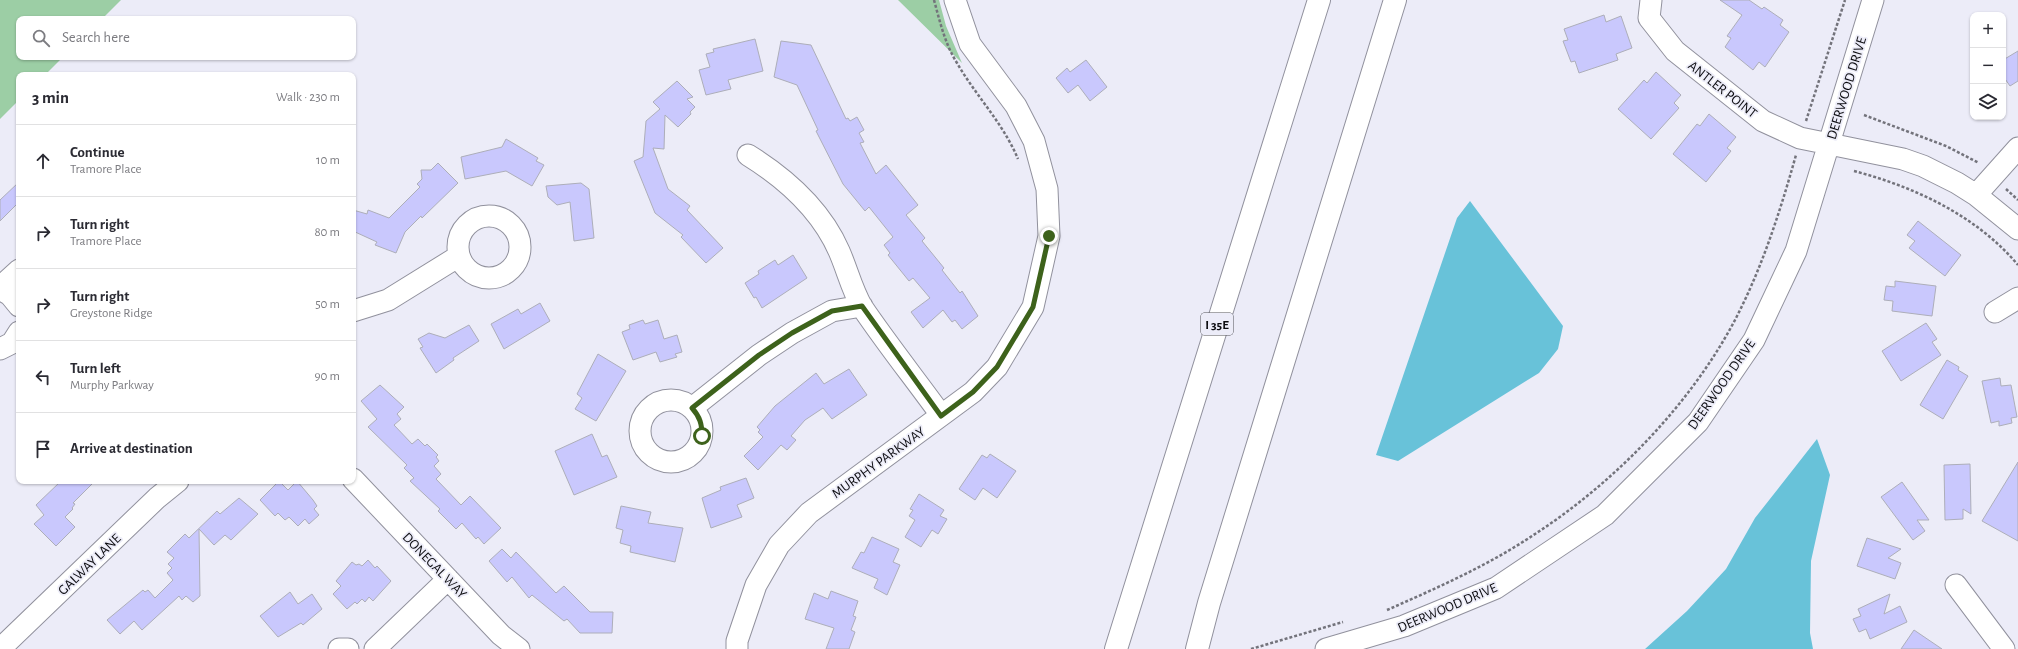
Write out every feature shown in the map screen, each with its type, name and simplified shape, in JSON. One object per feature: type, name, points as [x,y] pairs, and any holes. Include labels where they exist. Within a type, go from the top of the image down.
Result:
[{"type":"highway","name":"I 35E","points":[[1116,649],[1319,0]]},
{"type":"highway","points":[[1197,649],[1211,595],[1395,0]]},
{"type":"street","name":"MURPHY PARKWAY","points":[[737,649],[737,641],[756,585],[779,544],[808,513],[973,392],[997,367],[1033,307],[1049,236],[1047,189],[1034,141],[1016,106],[970,44],[955,0]]},
{"type":"street","name":"ANTLER POINT","points":[[1651,0],[1649,18],[1675,52],[1764,121],[1800,138],[1903,159],[1943,176],[1976,195],[2018,229]]},
{"type":"street","name":"DEERWOOD DRIVE","points":[[1326,649],[1380,642],[1404,626],[1496,588],[1605,516],[1698,422],[1754,340],[1796,251],[1873,0]]},
{"type":"street","points":[[1976,195],[2018,148]]},
{"type":"street","points":[[748,155],[774,171],[806,203],[824,225],[839,250],[862,306],[941,416]]},
{"type":"street","points":[[356,309],[388,300],[459,256]]},
{"type":"street","points":[[16,273],[8,280],[1,290],[10,294],[16,302]]},
{"type":"street","points":[[1994,312],[2018,298]]},
{"type":"street","points":[[692,408],[759,355],[792,333],[832,311],[862,306]]},
{"type":"street","points":[[0,348],[12,343],[16,337]]},
{"type":"street","name":"DONEGAL WAY","points":[[356,483],[501,635],[519,649]]},
{"type":"street","name":"GALWAY LANE","points":[[0,649],[157,498],[174,484]]},
{"type":"street","points":[[375,649],[448,579]]},
{"type":"street","points":[[1956,585],[2004,649]]},
{"type":"street","points":[[339,649],[348,649]]},
{"type":"path","points":[[934,0],[943,34],[956,62],[1006,134],[1019,160]]},
{"type":"path","points":[[1385,611],[1460,577],[1535,535],[1595,491],[1651,437],[1694,385],[1734,321],[1756,275],[1778,217],[1800,138],[1844,0]]},
{"type":"path","points":[[1864,115],[1946,146],[1980,164],[2018,200]]},
{"type":"path","points":[[1854,171],[1930,198],[1969,221],[1989,237],[2018,265]]},
{"type":"path","points":[[1251,649],[1349,621]]},
{"type":"green space","points":[[0,0],[121,0],[105,16],[16,16],[16,60],[60,60],[48,72],[16,72],[16,103],[0,119]]},
{"type":"green space","points":[[898,0],[939,0],[946,26],[962,63]]},
{"type":"water","points":[[1470,201],[1563,326],[1558,349],[1539,373],[1398,461],[1376,455],[1457,218]]},
{"type":"water","points":[[1817,439],[1830,475],[1811,561],[1810,633],[1813,649],[1645,649],[1687,611],[1726,569],[1755,518]]},
{"type":"building","points":[[1720,0],[1749,0],[1762,9],[1764,7],[1783,20],[1780,25],[1789,32],[1765,67],[1759,62],[1753,70],[1725,47],[1731,38],[1727,36],[1742,15]]},
{"type":"building","points":[[1604,15],[1606,22],[1621,16],[1632,48],[1616,54],[1618,60],[1579,73],[1575,61],[1571,62],[1563,41],[1568,40],[1564,29]]},
{"type":"building","points":[[755,39],[763,71],[728,80],[731,89],[706,95],[699,70],[710,67],[706,54],[714,52],[713,49]]},
{"type":"building","points":[[781,41],[811,45],[846,119],[848,118],[850,121],[857,117],[864,130],[859,133],[864,142],[860,143],[876,174],[886,165],[918,205],[906,215],[925,238],[922,241],[944,268],[942,270],[960,293],[962,291],[978,316],[962,329],[955,320],[952,322],[943,310],[923,328],[911,312],[930,298],[913,278],[909,281],[888,255],[890,253],[884,245],[893,237],[869,207],[865,211],[843,184],[816,131],[818,130],[797,85],[774,77]]},
{"type":"building","points":[[2018,51],[2018,81],[2010,86],[2006,80],[2006,58]]},
{"type":"building","points":[[1086,60],[1107,87],[1090,101],[1078,85],[1068,93],[1056,78],[1067,68],[1070,72]]},
{"type":"building","points":[[1656,72],[1681,95],[1674,103],[1679,108],[1651,139],[1618,109],[1644,80],[1647,83]]},
{"type":"building","points":[[677,81],[693,97],[687,99],[695,107],[690,112],[691,114],[678,127],[665,115],[664,149],[653,148],[668,189],[690,206],[687,210],[723,248],[706,263],[681,237],[683,235],[655,213],[634,161],[643,157],[646,121],[660,109],[653,102]]},
{"type":"building","points":[[1709,114],[1736,137],[1727,148],[1731,151],[1706,182],[1673,154],[1697,124],[1700,126]]},
{"type":"building","points":[[506,139],[538,158],[536,161],[544,165],[532,186],[506,171],[465,179],[461,157],[502,147]]},
{"type":"building","points":[[438,163],[458,183],[422,218],[421,216],[405,232],[396,253],[375,245],[377,242],[356,232],[356,211],[367,214],[368,210],[389,218],[420,187],[417,184],[422,179],[421,170],[431,170]]},
{"type":"building","points":[[581,183],[589,189],[594,238],[574,241],[570,202],[557,205],[548,197],[546,186]]},
{"type":"building","points":[[16,185],[16,205],[0,221],[0,200]]},
{"type":"building","points":[[1918,221],[1961,255],[1945,276],[1909,248],[1915,241],[1907,235]]},
{"type":"building","points":[[793,255],[807,278],[762,308],[756,297],[754,298],[745,283],[759,274],[758,271],[775,260],[778,265]]},
{"type":"building","points":[[1895,281],[1936,286],[1932,316],[1892,311],[1893,301],[1884,300],[1886,286],[1895,287]]},
{"type":"building","points":[[540,303],[550,321],[504,349],[491,324],[518,309],[521,314]]},
{"type":"building","points":[[643,320],[645,324],[658,320],[664,339],[677,335],[682,352],[675,354],[677,357],[660,362],[656,352],[633,360],[622,332],[630,329],[629,325]]},
{"type":"building","points":[[1926,323],[1937,339],[1932,342],[1941,355],[1901,381],[1882,351]]},
{"type":"building","points":[[469,325],[479,341],[453,358],[454,360],[436,373],[420,348],[423,347],[418,339],[429,333],[445,338]]},
{"type":"building","points":[[598,354],[626,371],[596,421],[575,409],[582,398],[577,394]]},
{"type":"building","points":[[1947,360],[1959,367],[1958,370],[1968,376],[1943,419],[1920,405]]},
{"type":"building","points":[[849,369],[867,395],[832,419],[823,408],[805,420],[791,436],[796,440],[787,450],[781,445],[758,470],[744,456],[763,437],[758,432],[760,430],[757,427],[775,406],[816,373],[824,384]]},
{"type":"building","points":[[2000,378],[2001,386],[2011,385],[2017,417],[2011,418],[2012,423],[1999,426],[1999,421],[1991,423],[1982,381]]},
{"type":"building","points":[[380,385],[404,407],[397,414],[401,419],[394,425],[412,444],[418,439],[425,446],[427,444],[438,455],[436,457],[439,461],[434,466],[441,474],[436,479],[461,505],[470,496],[501,528],[484,544],[478,537],[476,539],[462,523],[456,529],[438,511],[440,509],[410,481],[414,478],[404,468],[407,465],[368,427],[377,419],[361,401]]},
{"type":"building","points":[[592,434],[602,457],[607,455],[617,477],[574,495],[555,451]]},
{"type":"building","points":[[990,454],[1016,471],[997,498],[983,488],[975,500],[959,489],[982,455],[987,458]]},
{"type":"building","points":[[2018,462],[2018,541],[1982,521]]},
{"type":"building","points":[[1970,464],[1971,514],[1963,509],[1963,519],[1945,520],[1944,465]]},
{"type":"building","points":[[746,478],[754,498],[737,505],[742,517],[711,528],[702,498],[721,490],[720,487]]},
{"type":"building","points":[[1902,482],[1929,520],[1917,520],[1925,531],[1913,540],[1881,497]]},
{"type":"building","points":[[58,484],[92,484],[73,503],[75,504],[72,508],[73,509],[65,517],[75,527],[56,546],[34,524],[44,515],[36,505]]},
{"type":"building","points":[[276,484],[282,484],[288,490],[294,484],[300,484],[317,506],[314,509],[319,515],[309,524],[305,519],[298,526],[289,517],[285,520],[278,513],[275,516],[260,500]]},
{"type":"building","points":[[919,494],[944,510],[940,516],[947,519],[938,534],[932,530],[921,547],[905,537],[915,520],[909,516],[913,510],[910,509]]},
{"type":"building","points":[[239,498],[258,514],[231,540],[225,535],[214,545],[199,529],[200,596],[193,602],[186,596],[182,600],[179,596],[142,630],[134,621],[120,634],[107,620],[143,590],[145,592],[148,590],[155,598],[173,580],[167,573],[172,568],[168,564],[174,558],[167,552],[185,534],[189,538],[217,511],[220,514]]},
{"type":"building","points":[[621,506],[651,512],[648,523],[683,528],[675,562],[630,552],[631,546],[620,543],[623,530],[616,528]]},
{"type":"building","points":[[872,537],[899,549],[893,562],[900,565],[887,595],[874,588],[878,579],[852,568],[861,552],[864,553]]},
{"type":"building","points":[[1867,538],[1901,549],[1888,558],[1901,563],[1895,579],[1857,566]]},
{"type":"building","points":[[502,549],[511,558],[516,552],[556,593],[564,586],[590,612],[613,612],[612,633],[580,633],[567,619],[564,621],[532,595],[529,598],[512,577],[507,582],[489,561]]},
{"type":"building","points":[[368,560],[375,568],[377,566],[391,581],[373,601],[369,597],[365,602],[362,599],[357,604],[355,602],[347,609],[333,594],[341,586],[336,581],[352,562],[356,565],[359,564],[362,566]]},
{"type":"building","points":[[831,591],[858,601],[853,616],[856,617],[851,630],[855,632],[849,649],[826,649],[834,628],[805,619],[814,593],[828,599]]},
{"type":"building","points":[[290,592],[298,604],[312,594],[322,609],[303,625],[301,623],[278,637],[260,616]]},
{"type":"building","points":[[1890,594],[1884,614],[1900,606],[1907,622],[1870,639],[1866,629],[1859,632],[1853,619],[1861,616],[1858,609]]},
{"type":"building","points":[[1914,630],[1942,649],[1901,649]]},
{"type":"route","points":[[702,436],[702,426],[698,416],[692,408],[759,355],[792,333],[832,311],[862,306],[941,416],[973,392],[997,367],[1033,307],[1049,236]]}]
